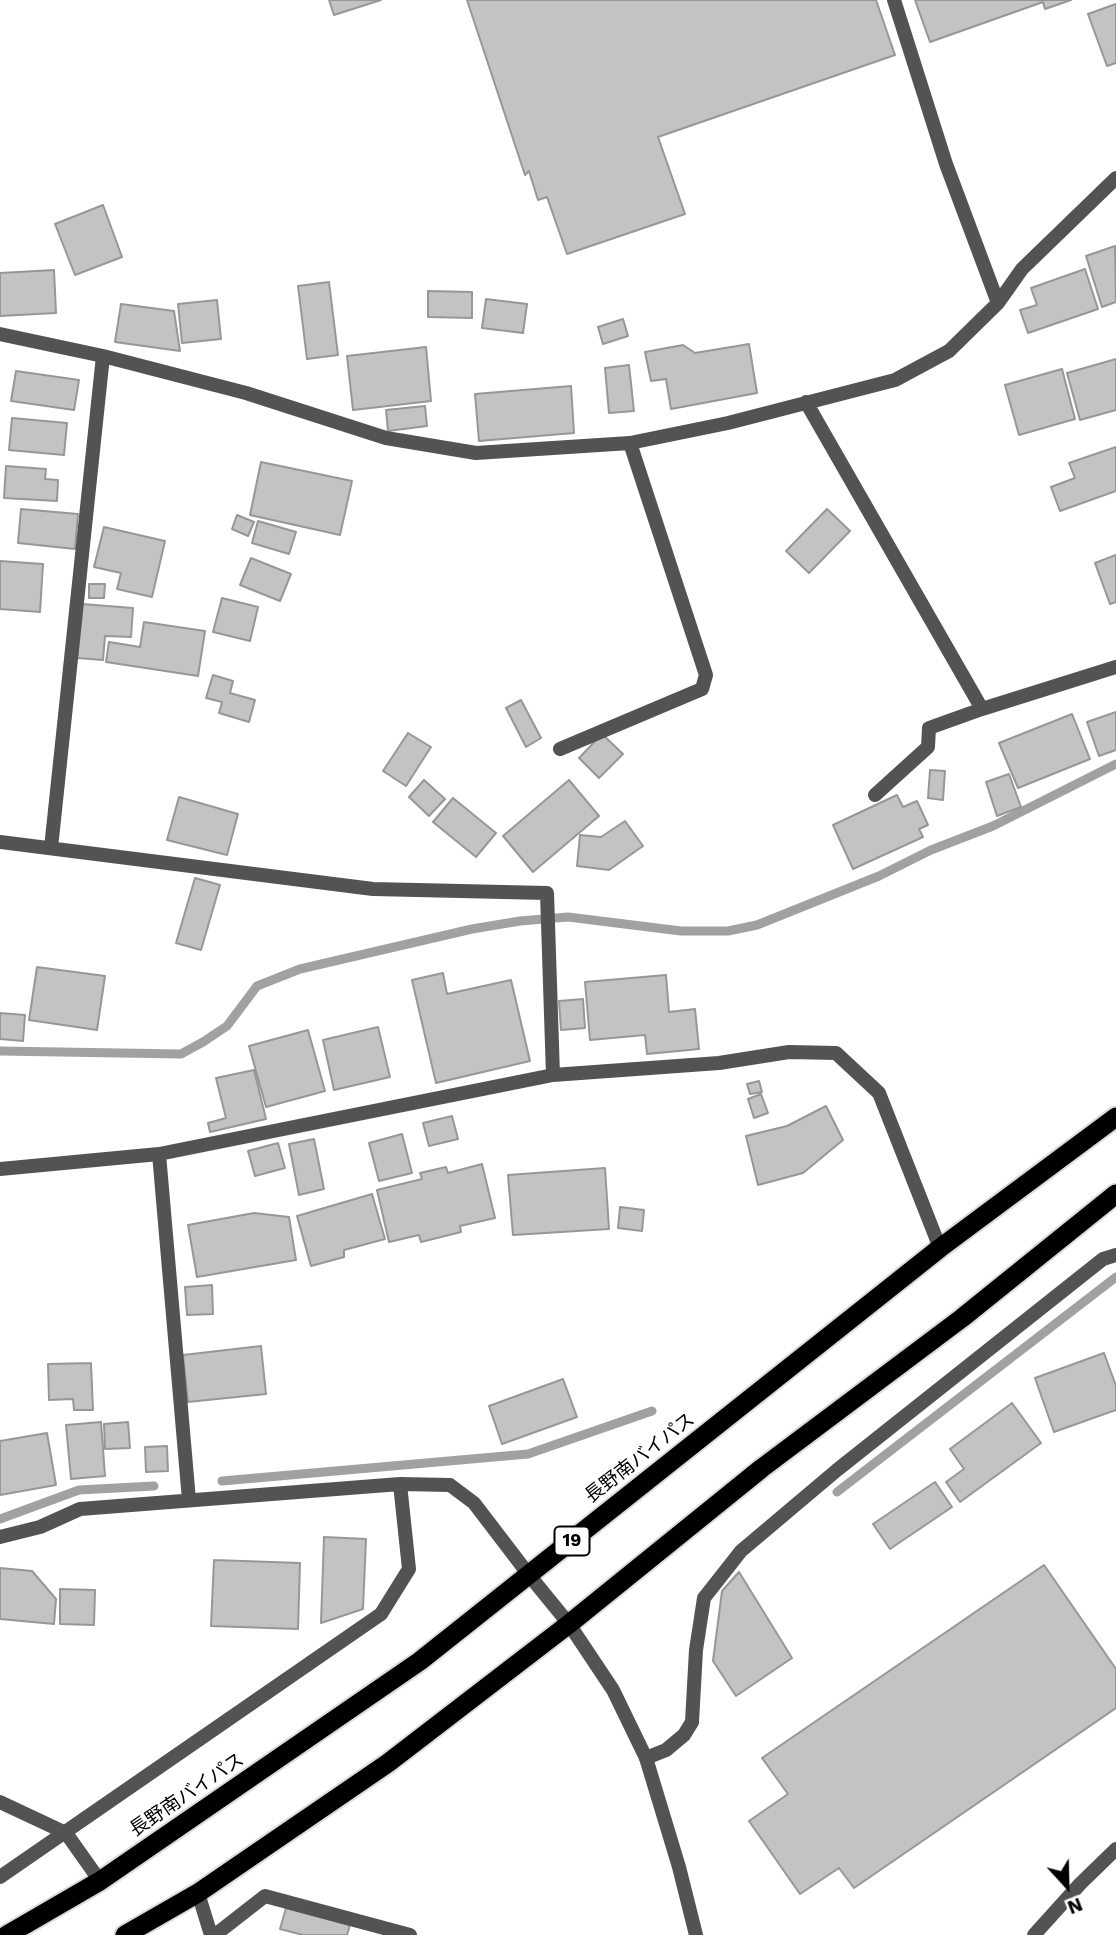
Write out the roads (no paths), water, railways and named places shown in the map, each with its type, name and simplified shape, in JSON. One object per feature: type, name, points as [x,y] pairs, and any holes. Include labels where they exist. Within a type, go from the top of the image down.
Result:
[{"type":"highway","name":"長野南バイパス","points":[[7,1935],[100,1881],[409,1669],[940,1248],[1116,1117]]},
{"type":"highway","points":[[125,1935],[198,1894],[388,1763],[569,1624],[762,1468],[962,1318],[1116,1194]]},
{"type":"street","points":[[894,0],[946,164],[998,303]]},
{"type":"street","points":[[0,334],[103,356],[246,393],[386,438],[476,453],[630,443],[728,423],[895,380],[949,351],[998,303],[1022,269],[1116,178]]},
{"type":"street","points":[[51,848],[103,356]]},
{"type":"street","points":[[806,402],[982,709]]},
{"type":"street","points":[[560,749],[702,689],[706,675],[630,443]]},
{"type":"street","points":[[875,795],[928,747],[929,728],[1116,667]]},
{"type":"street","points":[[0,842],[373,889],[547,893],[553,1074]]},
{"type":"street","points":[[0,1169],[159,1154],[553,1074],[719,1063],[789,1052],[836,1054],[879,1093],[940,1248]]},
{"type":"street","points":[[159,1154],[189,1500]]},
{"type":"street","points":[[646,1758],[666,1749],[684,1735],[692,1721],[696,1650],[705,1598],[741,1551],[837,1470],[1103,1259],[1116,1255]]},
{"type":"street","points":[[0,1877],[380,1614],[409,1569],[400,1484]]},
{"type":"street","points":[[0,1537],[40,1527],[80,1509],[400,1484],[450,1485],[474,1503],[569,1624],[613,1690],[646,1758],[679,1867],[696,1935]]},
{"type":"street","points":[[0,1802],[66,1833],[100,1881]]},
{"type":"street","points":[[1034,1935],[1116,1849]]},
{"type":"street","points":[[198,1894],[213,1935],[265,1896],[410,1935]]},
{"type":"waterway","points":[[0,1051],[181,1054],[227,1026],[257,986],[300,969],[472,929],[520,921],[568,917],[681,931],[728,931],[757,925],[993,826],[1116,764]]},
{"type":"waterway","points":[[837,1492],[1116,1277]]},
{"type":"waterway","points":[[222,1481],[528,1454],[652,1411]]},
{"type":"waterway","points":[[0,1519],[79,1490],[154,1486]]}]
